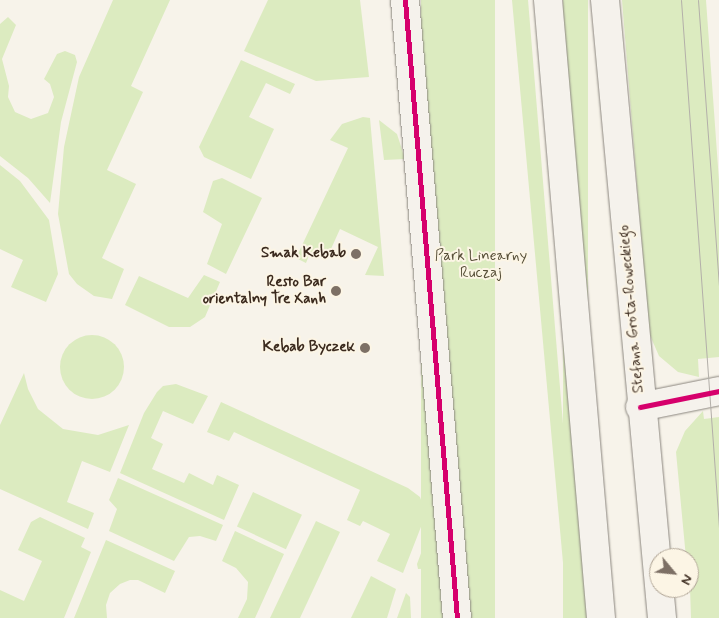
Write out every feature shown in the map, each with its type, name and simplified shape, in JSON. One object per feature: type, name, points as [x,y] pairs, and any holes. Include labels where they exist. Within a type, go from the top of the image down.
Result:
[{"type":"main road","points":[[405,0],[457,618]]},
{"type":"main road","points":[[548,0],[601,618]]},
{"type":"main road","name":"Stefana Grota-Roweckiego","points":[[605,0],[640,407],[662,618]]},
{"type":"main road","points":[[640,407],[719,391]]},
{"type":"green space","points":[[113,0],[170,0],[131,86],[143,92],[107,170],[136,184],[102,258],[124,269],[112,299],[94,296],[77,284],[69,274],[58,214],[64,147],[79,77]]},
{"type":"green space","points":[[268,0],[360,0],[369,77],[316,81],[244,51]]},
{"type":"green space","name":"Park Linearny Ruczaj","points":[[421,0],[495,0],[495,618],[421,618]]},
{"type":"green space","points":[[512,0],[528,0],[579,618],[568,618]]},
{"type":"green space","points":[[563,0],[588,0],[588,618],[563,618]]},
{"type":"green space","points":[[622,0],[706,0],[719,181],[719,357],[698,359],[699,377],[678,372],[659,356],[649,333]]},
{"type":"green space","points":[[8,17],[16,25],[2,59],[9,86],[8,97],[15,112],[31,119],[48,113],[54,97],[50,84],[44,79],[57,54],[65,51],[75,55],[77,62],[61,122],[50,203],[28,178],[0,156],[0,24]]},
{"type":"green space","points":[[241,60],[295,84],[290,94],[266,83],[249,117],[274,129],[251,179],[204,157],[199,147]]},
{"type":"green space","points":[[363,117],[370,118],[384,276],[365,275],[378,247],[340,229],[326,260],[310,253],[306,263],[296,258],[348,148],[330,140],[342,124]]},
{"type":"green space","points":[[379,120],[397,134],[405,159],[384,160]]},
{"type":"green space","points":[[0,165],[20,181],[49,220],[58,274],[46,302],[11,287],[23,260],[0,249]]},
{"type":"green space","points":[[222,178],[262,198],[226,274],[207,264],[222,224],[203,212],[213,181]]},
{"type":"green space","points":[[204,275],[220,282],[205,317],[190,327],[169,327],[125,305],[139,276],[188,298]]},
{"type":"green space","points":[[92,335],[110,341],[118,349],[124,367],[118,385],[110,393],[92,399],[74,393],[66,385],[60,367],[66,349],[74,341]]},
{"type":"green space","points":[[24,373],[28,389],[38,409],[63,429],[98,435],[129,425],[110,472],[82,461],[67,502],[94,513],[88,529],[0,489],[0,425]]},
{"type":"green space","points":[[176,384],[208,396],[193,424],[163,411],[151,438],[163,444],[152,469],[184,483],[189,473],[213,485],[217,475],[239,485],[224,520],[120,473],[144,413],[157,392],[163,386]]},
{"type":"green space","points":[[221,402],[408,488],[420,497],[426,514],[403,573],[377,561],[390,534],[363,521],[360,526],[347,520],[360,490],[234,432],[229,441],[207,432]]},
{"type":"green space","points":[[703,411],[704,419],[719,417],[719,618],[691,618],[690,598],[699,598],[699,548],[685,548],[676,452],[685,431]]},
{"type":"green space","points":[[118,478],[223,525],[216,541],[200,536],[189,537],[174,561],[109,531],[117,509],[109,500]]},
{"type":"green space","points":[[253,492],[302,515],[286,549],[237,526]]},
{"type":"green space","points":[[435,516],[439,568],[418,569],[417,564]]},
{"type":"green space","points":[[40,517],[85,538],[81,547],[91,552],[64,618],[0,618],[0,590],[24,601],[42,561],[18,550],[31,522]]},
{"type":"green space","points":[[316,521],[340,532],[300,618],[270,618]]},
{"type":"green space","points":[[235,531],[284,554],[255,618],[238,618],[247,599],[248,582],[236,568],[222,561]]},
{"type":"green space","points":[[106,540],[175,571],[165,593],[138,580],[130,580],[120,584],[110,593],[106,605],[107,618],[74,618]]},
{"type":"green space","points":[[371,576],[396,589],[387,618],[351,618]]},
{"type":"green space","points":[[406,593],[410,597],[411,618],[397,618]]},
{"type":"tram line","points":[[681,0],[719,528]]},
{"type":"tram line","points":[[698,0],[719,285]]},
{"type":"cycle path","points":[[405,0],[457,618]]},
{"type":"cycle path","points":[[640,407],[719,391]]},
{"type":"place","name":"Smak Kebab","points":[[356,254]]},
{"type":"place","name":"Resto Bar orientalny Tre Xanh","points":[[336,291]]},
{"type":"place","name":"Kebab Byczek","points":[[365,348]]}]
